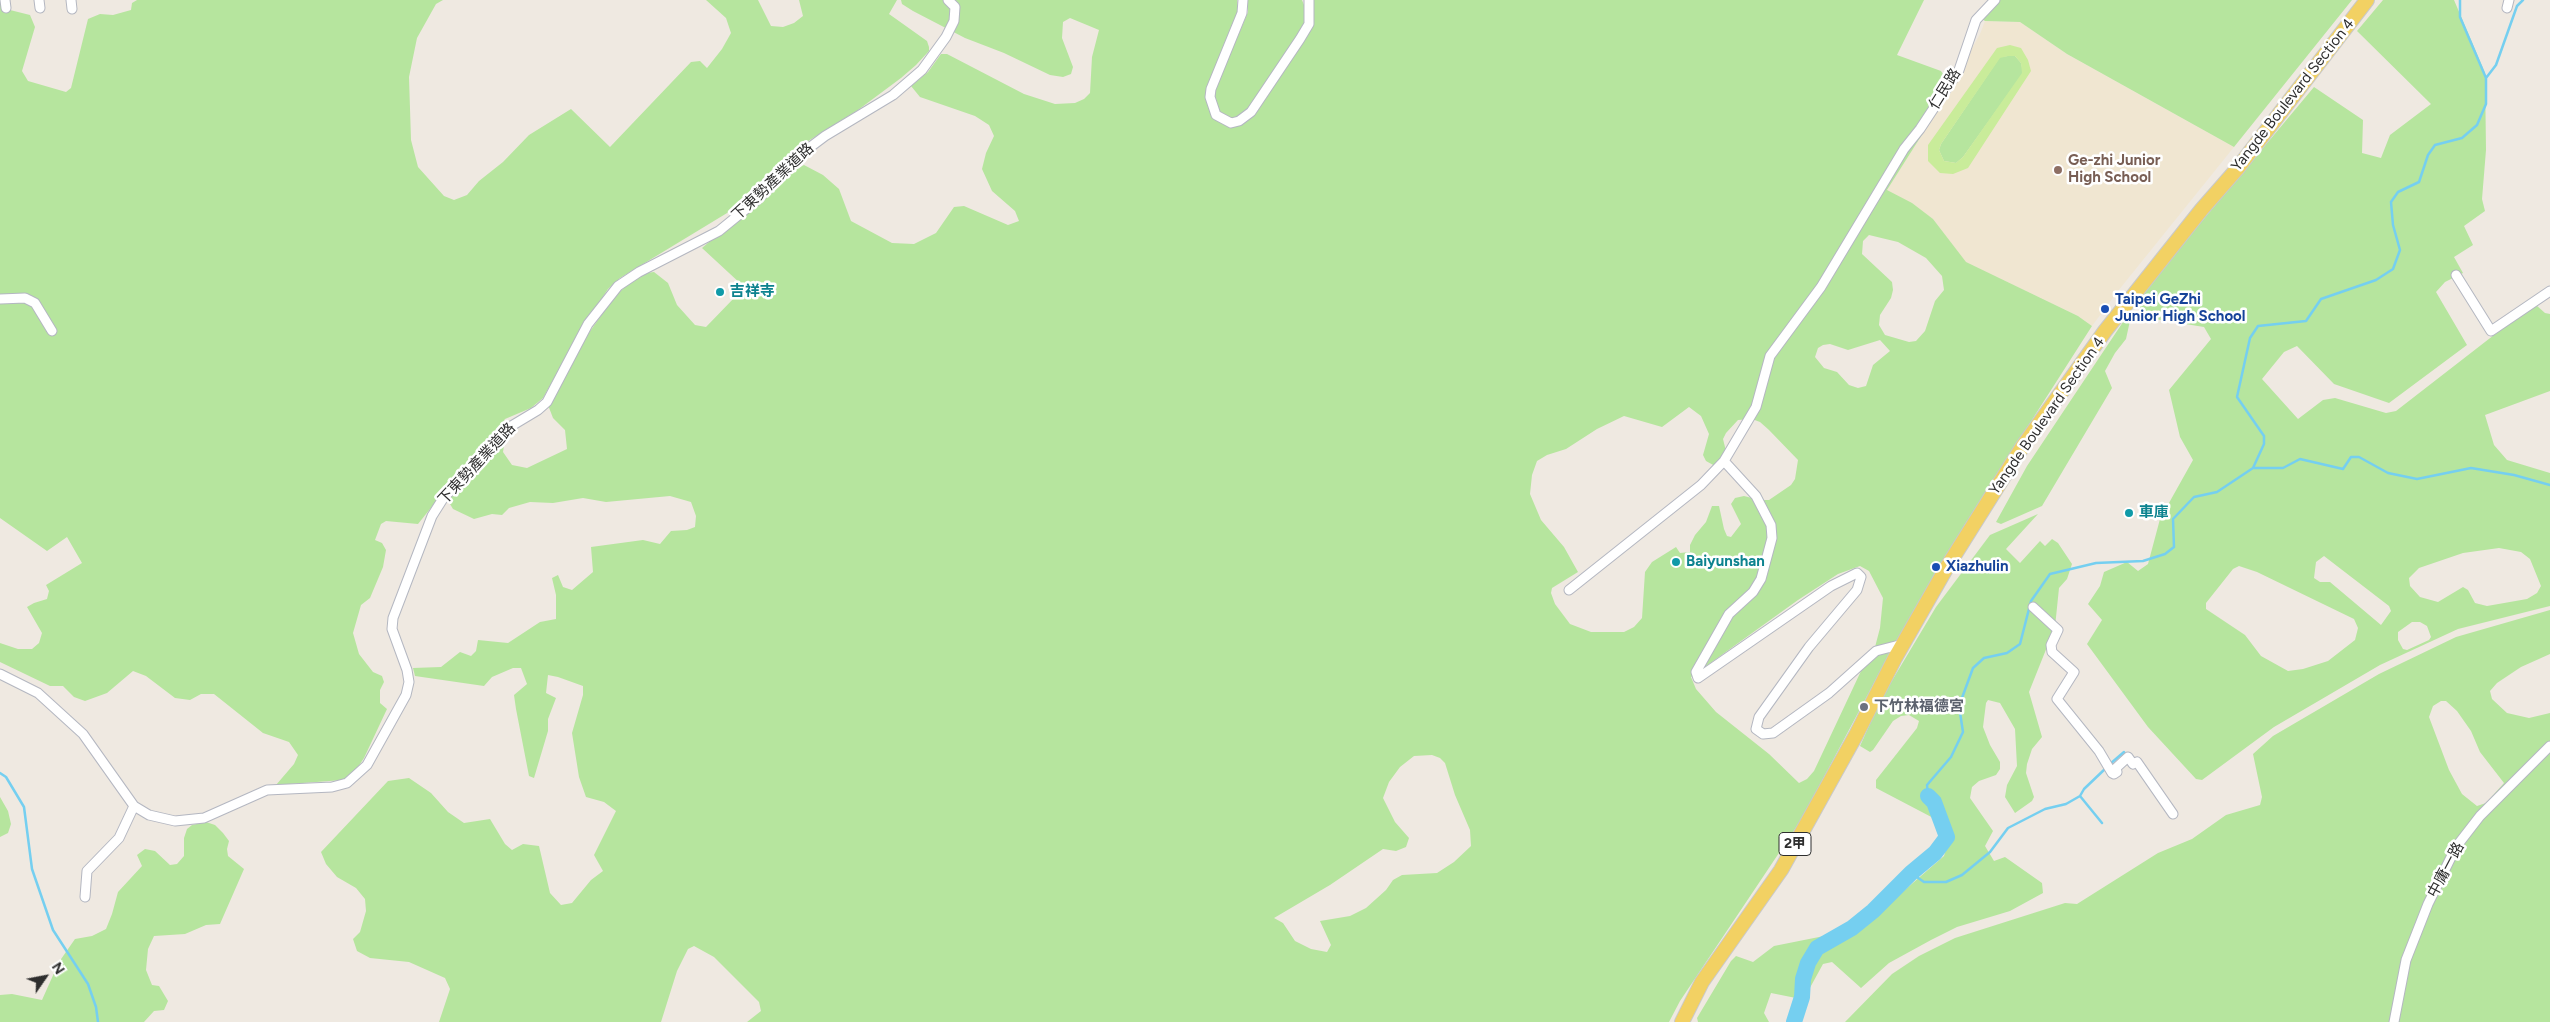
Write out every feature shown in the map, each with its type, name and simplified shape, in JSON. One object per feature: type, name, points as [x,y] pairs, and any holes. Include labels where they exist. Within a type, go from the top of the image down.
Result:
[{"type":"main road","name":"Yangde Boulevard Section 4","points":[[1682,1022],[1702,982],[1780,870],[1856,735],[1895,658],[1947,567],[2018,454],[2075,372],[2131,298],[2202,209],[2237,169],[2367,0]]},
{"type":"street","name":"下東勢產業道路","points":[[0,674],[38,693],[84,734],[134,806],[149,815],[175,821],[204,818],[267,790],[332,787],[347,783],[367,765],[406,694],[409,682],[408,670],[392,630],[393,618],[436,507],[481,461],[508,428],[538,410],[547,402],[588,324],[610,293],[626,279],[719,231],[757,200],[809,148],[893,96],[922,70],[946,37],[954,21],[955,8],[948,0]]},
{"type":"street","points":[[1244,0],[1242,13],[1218,70],[1210,97],[1216,115],[1231,123],[1239,121],[1251,112],[1300,39],[1309,24],[1309,0]]},
{"type":"street","name":"仁民路","points":[[1569,590],[1701,485],[1724,461],[1756,408],[1770,356],[1821,287],[1904,149],[1920,129],[1959,70],[1976,20],[1994,0]]},
{"type":"street","points":[[2456,275],[2491,331],[2550,290]]},
{"type":"street","points":[[0,298],[25,298],[35,303],[52,331]]},
{"type":"street","points":[[1724,461],[1756,496],[1771,525],[1772,538],[1761,579],[1753,592],[1729,614],[1696,672],[1698,678],[1831,586],[1854,573],[1860,574],[1862,577],[1857,590],[1809,648],[1759,717],[1756,729],[1763,734],[1773,733],[1829,693],[1876,651],[1903,644]]},
{"type":"street","points":[[2033,607],[2058,630],[2051,645],[2052,652],[2074,672],[2057,699],[2099,751],[2112,773],[2117,772],[2116,768],[2128,757],[2133,764],[2137,762],[2173,814]]},
{"type":"street","name":"中庸一路","points":[[2394,1022],[2406,960],[2428,904],[2456,847],[2480,816],[2550,746]]},
{"type":"street","points":[[85,897],[87,871],[119,838],[134,806]]},
{"type":"shaded area","name":"Ge-zhi Junior High School","points":[[1985,21],[2020,22],[2067,54],[2234,147],[2092,326],[2078,316],[1965,262],[1933,219],[1887,190],[1937,111],[1980,34]]},
{"type":"green space","points":[[137,0],[443,0],[436,4],[417,38],[409,77],[411,140],[418,167],[444,196],[454,200],[467,195],[479,181],[503,162],[529,135],[571,109],[610,147],[691,62],[700,61],[707,68],[722,49],[731,33],[726,18],[706,0],[758,0],[771,26],[783,27],[794,23],[803,16],[799,0],[897,0],[889,14],[927,41],[929,47],[929,51],[901,78],[858,110],[805,143],[760,189],[737,207],[620,278],[608,289],[578,335],[543,398],[531,408],[505,419],[477,460],[442,494],[418,524],[386,521],[381,524],[375,540],[382,543],[386,550],[383,567],[370,598],[361,605],[353,633],[359,654],[373,672],[382,676],[384,682],[380,690],[380,703],[387,709],[364,758],[354,773],[343,780],[276,785],[294,764],[298,755],[289,742],[263,733],[214,694],[201,694],[190,700],[175,698],[146,676],[133,671],[107,693],[85,701],[74,697],[63,686],[50,686],[0,662],[0,643],[18,649],[32,649],[39,643],[42,633],[27,607],[47,599],[49,591],[46,585],[82,563],[67,537],[47,551],[0,518],[0,4],[10,10],[30,15],[35,27],[22,71],[28,81],[66,92],[71,88],[88,19],[100,14],[113,15],[131,10],[132,3]]},
{"type":"green space","points":[[901,0],[1237,0],[1238,14],[1223,50],[1210,110],[1241,124],[1281,66],[1312,28],[1314,8],[1312,0],[1924,0],[1897,55],[1941,71],[1947,80],[1937,111],[1887,190],[1912,203],[1933,219],[1966,262],[2078,316],[2092,326],[1964,526],[1882,668],[1801,820],[1680,1001],[1669,1022],[747,1022],[761,1011],[759,1002],[714,957],[694,946],[688,949],[677,971],[661,1022],[439,1022],[450,989],[445,978],[409,962],[370,958],[357,951],[353,939],[360,932],[366,911],[365,899],[356,888],[337,877],[326,864],[321,852],[388,781],[409,778],[431,793],[448,812],[464,823],[490,819],[505,844],[512,850],[523,844],[539,846],[550,893],[561,905],[572,903],[591,880],[603,871],[594,855],[616,811],[604,802],[586,797],[579,777],[572,733],[583,695],[583,686],[548,675],[546,693],[556,698],[548,719],[548,731],[534,778],[529,776],[514,695],[527,684],[521,668],[513,668],[492,677],[484,686],[415,676],[413,668],[441,667],[460,652],[471,656],[476,651],[478,640],[508,643],[540,622],[556,619],[556,595],[552,578],[558,575],[563,587],[572,590],[593,572],[591,547],[643,540],[660,544],[671,531],[687,530],[695,527],[696,516],[691,502],[670,496],[606,502],[583,498],[553,503],[530,502],[509,508],[502,515],[492,514],[474,519],[453,509],[447,499],[500,437],[505,439],[503,452],[512,465],[527,468],[567,449],[565,430],[553,418],[548,405],[579,347],[614,297],[626,286],[646,273],[654,272],[668,283],[677,305],[695,325],[706,327],[735,297],[742,285],[702,248],[794,170],[804,165],[823,175],[839,189],[851,221],[892,243],[914,244],[936,233],[954,207],[964,206],[1008,225],[1019,221],[1015,211],[992,191],[982,169],[986,153],[994,136],[989,125],[975,116],[920,97],[911,86],[928,72],[941,54],[947,54],[1024,94],[1055,104],[1075,103],[1084,99],[1090,93],[1092,57],[1099,30],[1070,18],[1063,22],[1062,38],[1073,67],[1071,74],[1063,77],[1050,75],[1004,53],[965,38],[902,4]],"holes":[[[1869,235],[1898,242],[1926,258],[1942,276],[1944,290],[1935,301],[1925,331],[1916,341],[1909,342],[1885,335],[1879,325],[1880,315],[1891,298],[1892,282],[1862,254],[1863,241]],[[1880,340],[1890,351],[1873,365],[1866,386],[1858,388],[1849,385],[1837,372],[1824,368],[1815,357],[1818,348],[1823,345],[1830,344],[1848,350]],[[1689,407],[1701,416],[1709,434],[1703,455],[1706,461],[1715,466],[1726,451],[1723,439],[1738,420],[1752,419],[1760,422],[1798,460],[1795,479],[1791,485],[1769,500],[1744,496],[1735,498],[1731,504],[1741,524],[1731,537],[1727,536],[1724,529],[1719,506],[1712,506],[1706,522],[1695,535],[1690,545],[1690,552],[1680,553],[1676,547],[1652,562],[1645,572],[1642,618],[1634,627],[1624,632],[1591,632],[1570,624],[1555,604],[1551,593],[1552,588],[1578,572],[1564,547],[1541,520],[1530,494],[1532,475],[1537,461],[1547,455],[1566,449],[1597,429],[1624,416],[1662,427]],[[1860,566],[1869,571],[1883,598],[1880,628],[1874,651],[1861,671],[1814,771],[1807,779],[1799,783],[1769,754],[1716,712],[1696,689],[1691,677],[1798,600],[1838,574]],[[1432,755],[1440,758],[1445,763],[1455,795],[1470,830],[1471,846],[1454,862],[1437,873],[1402,875],[1393,880],[1386,890],[1366,908],[1350,916],[1320,921],[1331,945],[1327,952],[1311,949],[1295,941],[1283,923],[1274,918],[1330,885],[1383,849],[1396,851],[1406,847],[1409,838],[1395,822],[1383,798],[1389,782],[1400,767],[1414,756]]]},
{"type":"green space","points":[[1248,0],[1302,0],[1306,10],[1304,25],[1243,116],[1228,119],[1220,114],[1214,104],[1215,90],[1248,12]]},
{"type":"green space","points":[[1990,0],[2352,0],[2234,147],[2067,54],[2020,22],[1985,21],[1975,14]]},
{"type":"green space","points":[[2383,0],[2454,0],[2485,73],[2486,150],[2482,199],[2485,211],[2464,226],[2473,245],[2454,257],[2463,273],[2445,282],[2436,292],[2467,345],[2389,403],[2334,384],[2297,346],[2284,352],[2262,379],[2298,419],[2323,400],[2335,398],[2386,413],[2396,411],[2536,305],[2545,313],[2550,314],[2550,391],[2485,415],[2494,445],[2507,460],[2550,473],[2550,606],[2458,629],[2380,665],[2274,727],[2202,780],[2196,779],[2148,727],[2087,644],[2102,620],[2088,604],[2100,586],[2104,572],[2127,562],[2138,571],[2148,564],[2160,519],[2193,460],[2180,437],[2169,390],[2211,339],[2204,327],[2142,317],[2136,300],[2314,87],[2363,120],[2362,153],[2381,158],[2390,135],[2431,104],[2357,31]],"holes":[[[2499,548],[2521,552],[2530,559],[2541,586],[2537,593],[2527,599],[2487,606],[2475,603],[2468,590],[2463,587],[2438,602],[2420,597],[2410,586],[2409,578],[2419,568],[2463,553]],[[2324,556],[2389,606],[2391,611],[2381,625],[2330,582],[2320,582],[2314,578],[2316,562]],[[2239,566],[2257,572],[2354,619],[2358,628],[2355,640],[2328,661],[2303,669],[2288,671],[2261,656],[2245,635],[2206,609],[2206,603],[2233,569]],[[2412,622],[2420,622],[2427,626],[2431,637],[2429,640],[2407,650],[2403,649],[2398,640],[2398,632]]]},
{"type":"green space","points":[[2010,45],[2021,48],[2028,60],[2031,71],[1968,168],[1953,174],[1940,173],[1928,161],[1928,145],[1997,48]],"holes":[[[2015,56],[2021,63],[2022,73],[1963,157],[1956,163],[1944,161],[1939,150],[1941,144],[2000,58]]]},
{"type":"green space","points":[[2015,56],[2021,63],[2023,73],[1963,157],[1956,163],[1944,161],[1939,150],[1941,144],[2000,57]]},
{"type":"green space","points":[[2127,316],[2131,316],[2126,339],[2115,353],[2105,371],[2112,388],[2042,506],[2001,524],[1996,522],[2027,466]]},
{"type":"green space","points":[[2038,514],[2006,549],[2020,563],[2040,541],[2045,546],[2052,539],[2058,543],[2072,564],[2067,579],[2059,588],[2055,627],[2029,692],[2042,737],[2032,749],[2027,764],[2026,773],[2034,797],[2032,801],[2015,813],[2005,797],[2007,785],[2017,766],[2015,729],[2000,703],[1988,700],[1983,727],[1990,745],[2000,762],[2000,769],[1996,775],[1979,781],[1972,787],[1970,798],[1993,831],[1985,846],[1994,861],[2005,857],[2042,883],[2043,893],[2010,911],[1957,927],[1931,940],[1889,963],[1861,988],[1832,962],[1823,964],[1806,995],[1801,999],[1771,993],[1764,1013],[1769,1022],[1698,1022],[1697,1018],[1731,961],[1736,956],[1753,962],[1774,946],[1824,936],[1852,924],[1884,908],[1944,856],[1951,832],[1939,821],[1876,788],[1876,780],[1917,728],[1919,721],[1909,715],[1901,716],[1893,721],[1873,750],[1870,752],[1860,746],[1881,699],[1936,607],[1990,535]]},
{"type":"green space","points":[[2550,610],[2550,654],[2521,667],[2497,683],[2490,691],[2492,699],[2507,713],[2529,718],[2550,713],[2550,1022],[1845,1022],[1892,974],[1919,956],[1955,938],[2065,903],[2077,904],[2158,853],[2192,839],[2226,815],[2260,805],[2262,797],[2253,754],[2273,736],[2379,674],[2456,637]],"holes":[[[2441,701],[2446,701],[2457,711],[2471,731],[2480,752],[2504,783],[2486,803],[2477,806],[2462,794],[2449,770],[2429,717],[2433,706]]]},
{"type":"green space","points":[[0,797],[8,811],[11,824],[8,833],[0,837]]},
{"type":"green space","points":[[206,822],[215,825],[223,833],[229,841],[228,856],[244,869],[220,924],[206,925],[185,934],[154,936],[148,949],[146,970],[152,985],[159,986],[168,1001],[164,1010],[154,1011],[144,1022],[0,1022],[0,995],[12,994],[42,1000],[59,962],[75,939],[92,936],[106,929],[118,892],[142,866],[137,855],[145,849],[155,851],[170,865],[177,864],[184,856],[184,838],[187,829],[192,825]]},
{"type":"waterway","points":[[2460,0],[2460,17],[2486,78]]},
{"type":"waterway","points":[[1928,796],[1927,785],[1951,757],[1963,732],[1959,706],[1973,668],[1984,658],[2007,653],[2020,644],[2031,601],[2050,574],[2096,563],[2143,561],[2165,554],[2174,547],[2173,519],[2194,497],[2217,492],[2253,468],[2264,444],[2264,436],[2237,397],[2250,338],[2258,326],[2306,321],[2321,299],[2376,280],[2393,269],[2400,250],[2393,225],[2391,202],[2398,192],[2419,182],[2428,155],[2435,145],[2462,138],[2477,125],[2486,104],[2486,78],[2496,65],[2517,6],[2523,0]]},
{"type":"waterway","points":[[2253,468],[2283,468],[2300,459],[2343,469],[2351,457],[2359,457],[2388,473],[2417,479],[2471,468],[2514,475],[2550,485]]},
{"type":"waterway","points":[[2110,764],[2124,752]]},
{"type":"waterway","points":[[1911,873],[1924,882],[1946,882],[1962,875],[1990,852],[2008,828],[2045,809],[2066,804],[2080,796],[2084,789],[2106,768]]},
{"type":"waterway","points":[[0,773],[6,777],[24,807],[32,869],[53,930],[88,984],[96,1007],[98,1022]]},
{"type":"waterway","points":[[1794,1022],[1802,997],[1803,979],[1808,963],[1817,948],[1852,928],[1873,911],[1911,873],[1935,853],[1947,837],[1934,802],[1928,796]]},
{"type":"waterway","points":[[2080,796],[2102,823]]},
{"type":"place","name":"Ge-zhi Junior High School","points":[[2058,170]]},
{"type":"place","name":"吉祥寺","points":[[720,292]]},
{"type":"place","name":"Taipei GeZhi Junior High School","points":[[2105,309]]},
{"type":"place","name":"車庫","points":[[2129,513]]},
{"type":"place","name":"Baiyunshan","points":[[1676,562]]},
{"type":"place","name":"Xiazhulin","points":[[1936,567]]},
{"type":"place","name":"下竹林福德宮","points":[[1864,707]]}]
